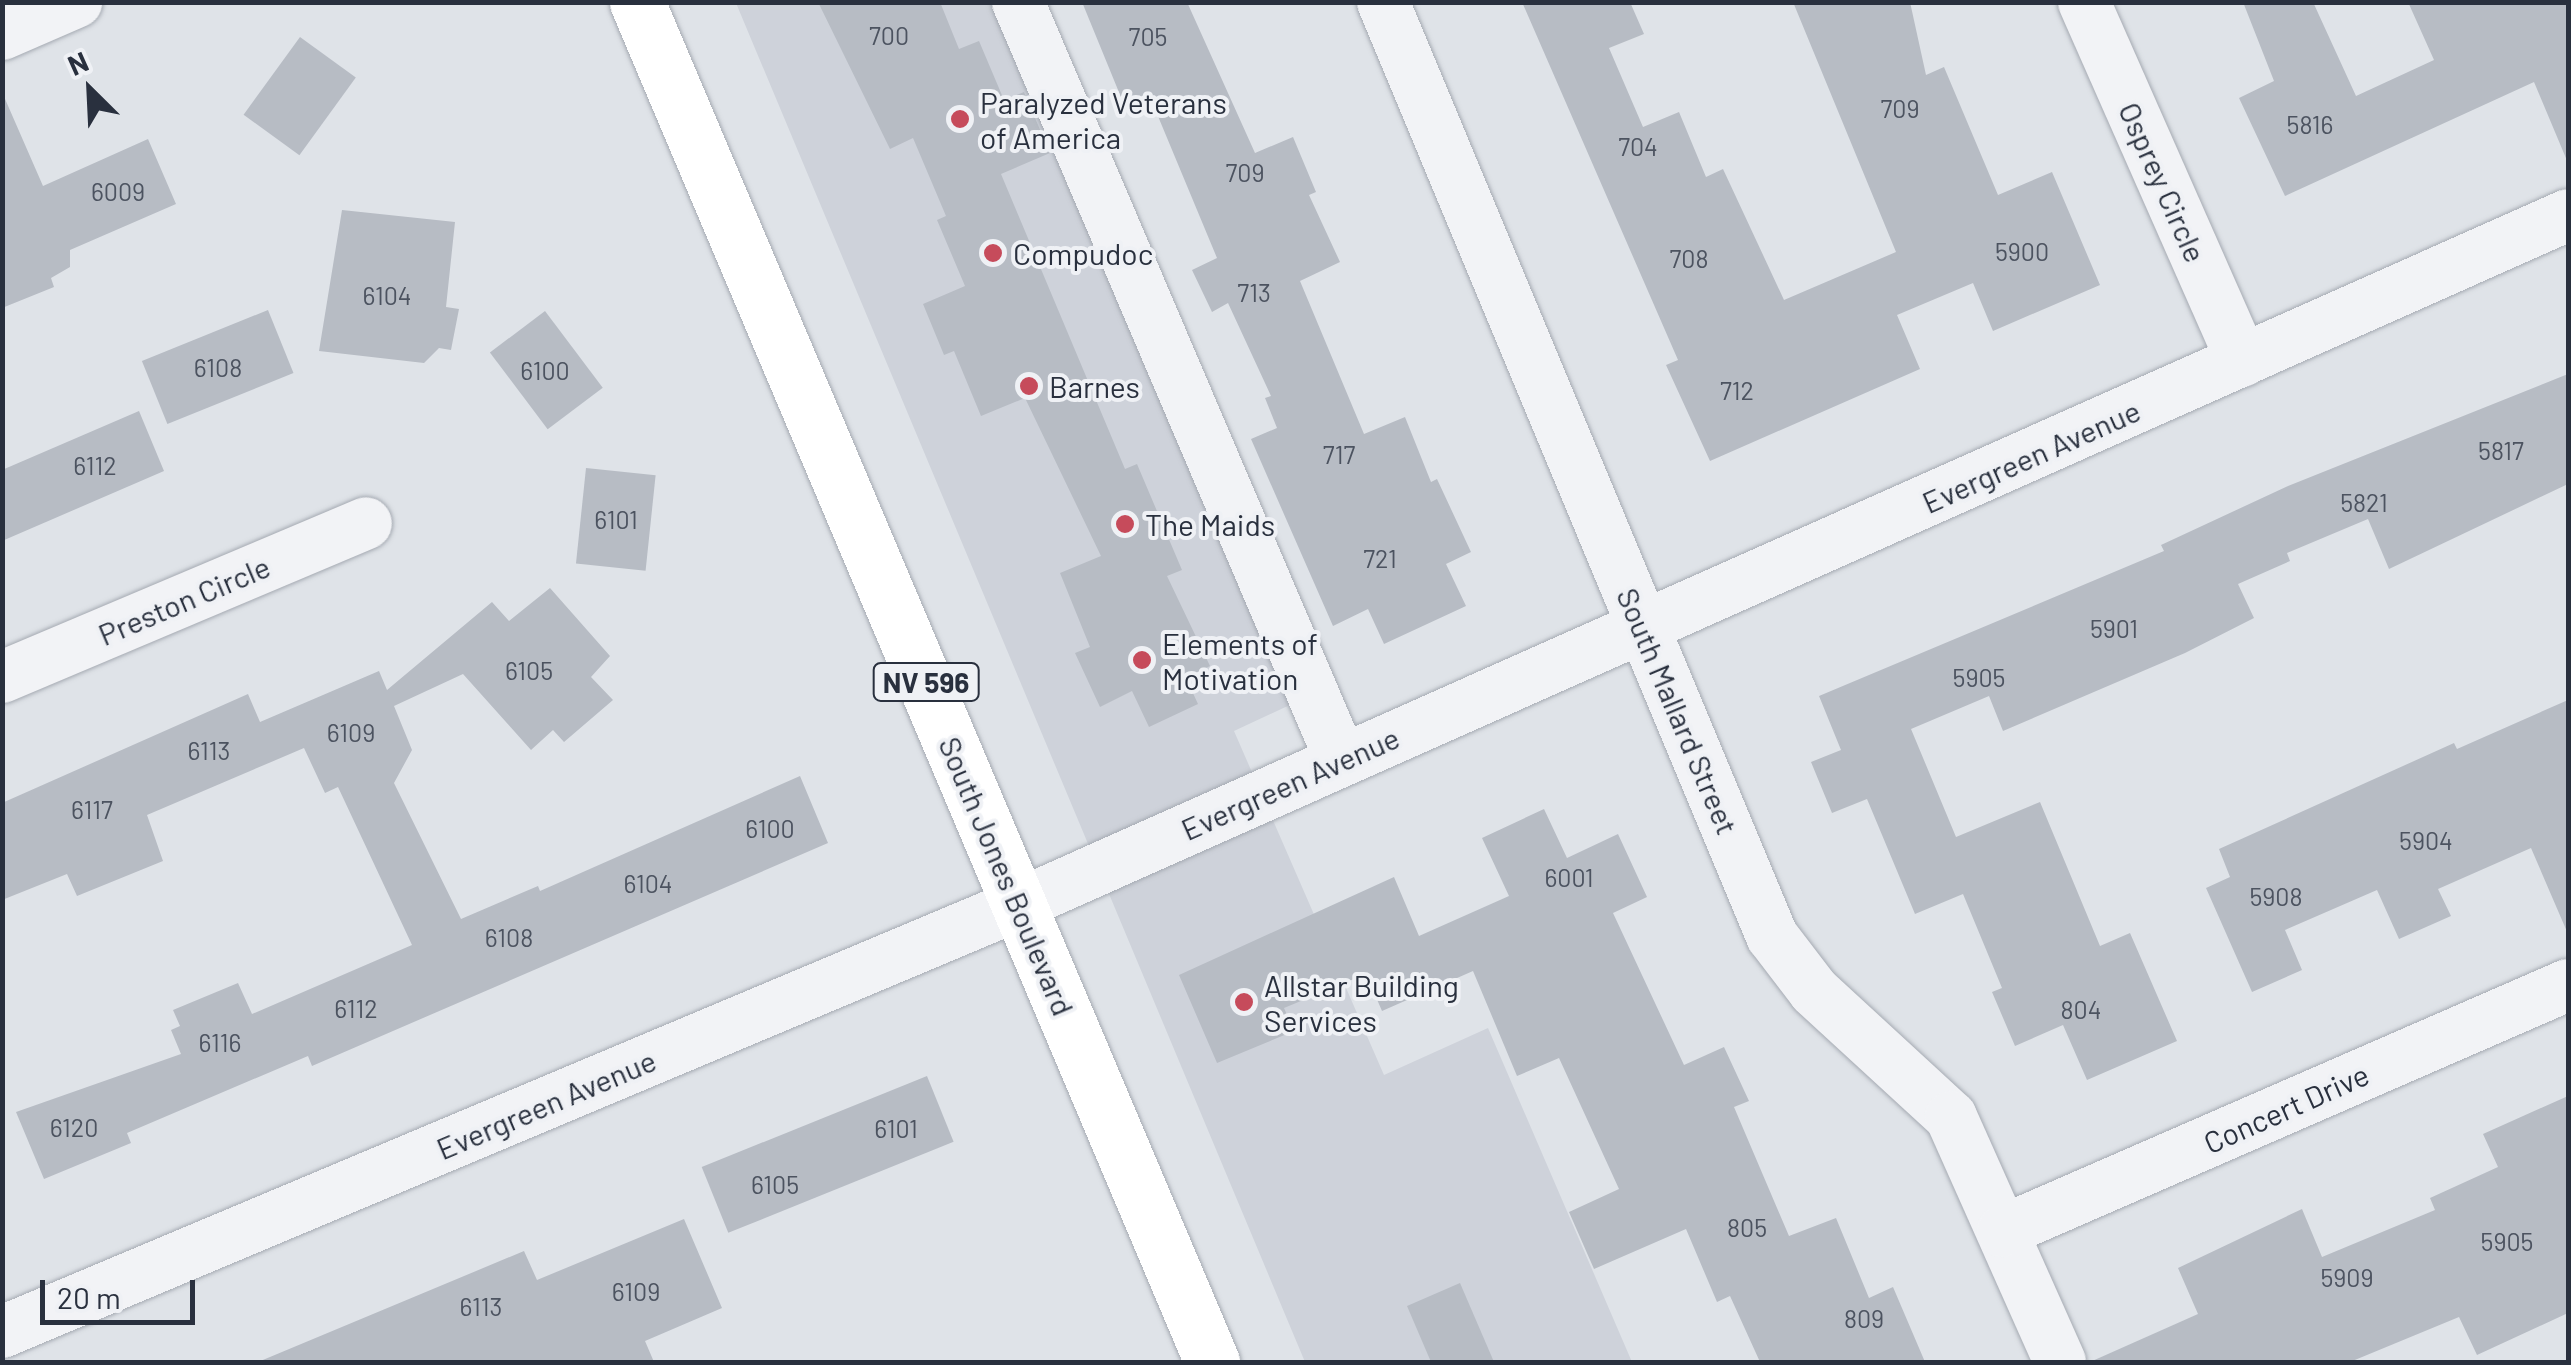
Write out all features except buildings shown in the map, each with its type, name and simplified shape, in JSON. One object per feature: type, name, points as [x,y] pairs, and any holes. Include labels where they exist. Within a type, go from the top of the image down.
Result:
[{"type":"main road","name":"South Jones Boulevard","points":[[637,2],[1212,1362]]},
{"type":"street","points":[[2,34],[76,2]]},
{"type":"street","points":[[1018,2],[1341,760]]},
{"type":"street","name":"South Mallard Street","points":[[1383,2],[1772,936],[1814,992],[1951,1117],[2060,1362]]},
{"type":"street","name":"Osprey Circle","points":[[2084,2],[2242,361]]},
{"type":"street","name":"Evergreen Avenue","points":[[2,1332],[1020,904],[2568,215]]},
{"type":"street","name":"Preston Circle","points":[[2,677],[366,523]]},
{"type":"street","name":"Concert Drive","points":[[2003,1231],[2568,985]]},
{"type":"shaded area","points":[[736,3],[995,3],[1292,704],[1234,731],[1384,1075],[1488,1028],[1632,1362],[1305,1362]]},
{"type":"place","name":"Paralyzed Veterans of America","points":[[960,119]]},
{"type":"place","name":"Compudoc","points":[[993,253]]},
{"type":"place","name":"Barnes","points":[[1029,386]]},
{"type":"place","name":"The Maids","points":[[1125,524]]},
{"type":"place","name":"Elements of Motivation","points":[[1142,660]]},
{"type":"place","name":"Allstar Building Services","points":[[1244,1002]]}]
